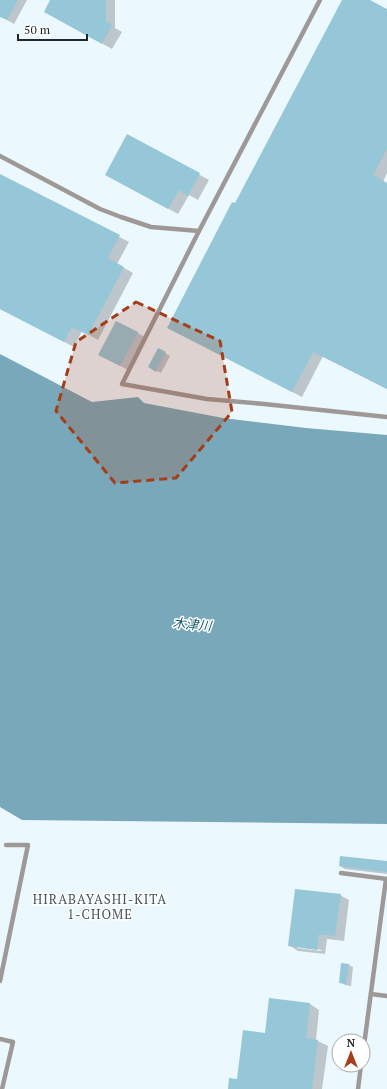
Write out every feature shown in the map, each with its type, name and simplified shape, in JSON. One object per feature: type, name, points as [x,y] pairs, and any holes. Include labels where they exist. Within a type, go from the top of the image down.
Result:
[{"type":"lane","points":[[320,0],[199,231],[122,384],[207,399],[387,417]]},
{"type":"lane","points":[[0,156],[100,209],[121,217],[151,227],[199,231]]},
{"type":"lane","points":[[0,981],[28,845],[6,845]]},
{"type":"lane","points":[[341,873],[387,879],[366,1033]]},
{"type":"lane","points":[[371,994],[387,996]]},
{"type":"lane","points":[[0,1039],[13,1042],[2,1089]]},
{"type":"lane","points":[[358,1089],[360,1073]]},
{"type":"highlighted area","points":[[136,302],[220,341],[232,412],[176,478],[115,483],[56,411],[76,342]]},
{"type":"water","name":"木津川","points":[[0,354],[92,402],[138,397],[144,403],[223,418],[306,428],[387,435],[387,824],[22,820],[0,807]]},
{"type":"building","points":[[0,0],[18,0],[7,20],[0,17]]},
{"type":"building","points":[[50,0],[106,0],[106,22],[112,25],[102,44],[44,12]]},
{"type":"building","points":[[342,0],[370,0],[387,9],[387,149],[373,175],[387,183],[387,389],[313,352],[292,392],[167,328],[232,202],[235,203]]},
{"type":"building","points":[[127,134],[200,173],[188,196],[179,190],[168,209],[105,175]]},
{"type":"building","points":[[0,174],[120,235],[108,258],[124,267],[88,335],[72,327],[64,342],[0,309]]},
{"type":"building","points":[[116,321],[138,332],[120,366],[98,355]]},
{"type":"building","points":[[158,348],[166,352],[156,372],[148,367]]},
{"type":"building","points":[[340,856],[387,861],[387,872],[339,866]]},
{"type":"building","points":[[295,889],[341,894],[335,936],[319,934],[317,950],[288,946]]},
{"type":"building","points":[[341,963],[349,964],[346,984],[339,983]]},
{"type":"building","points":[[269,998],[310,1003],[306,1038],[318,1040],[312,1089],[228,1089],[229,1078],[237,1079],[243,1030],[265,1033]]},
{"type":"district","name":"HIRABAYASHI-KITA 1-CHOME","points":[[100,906]]}]
